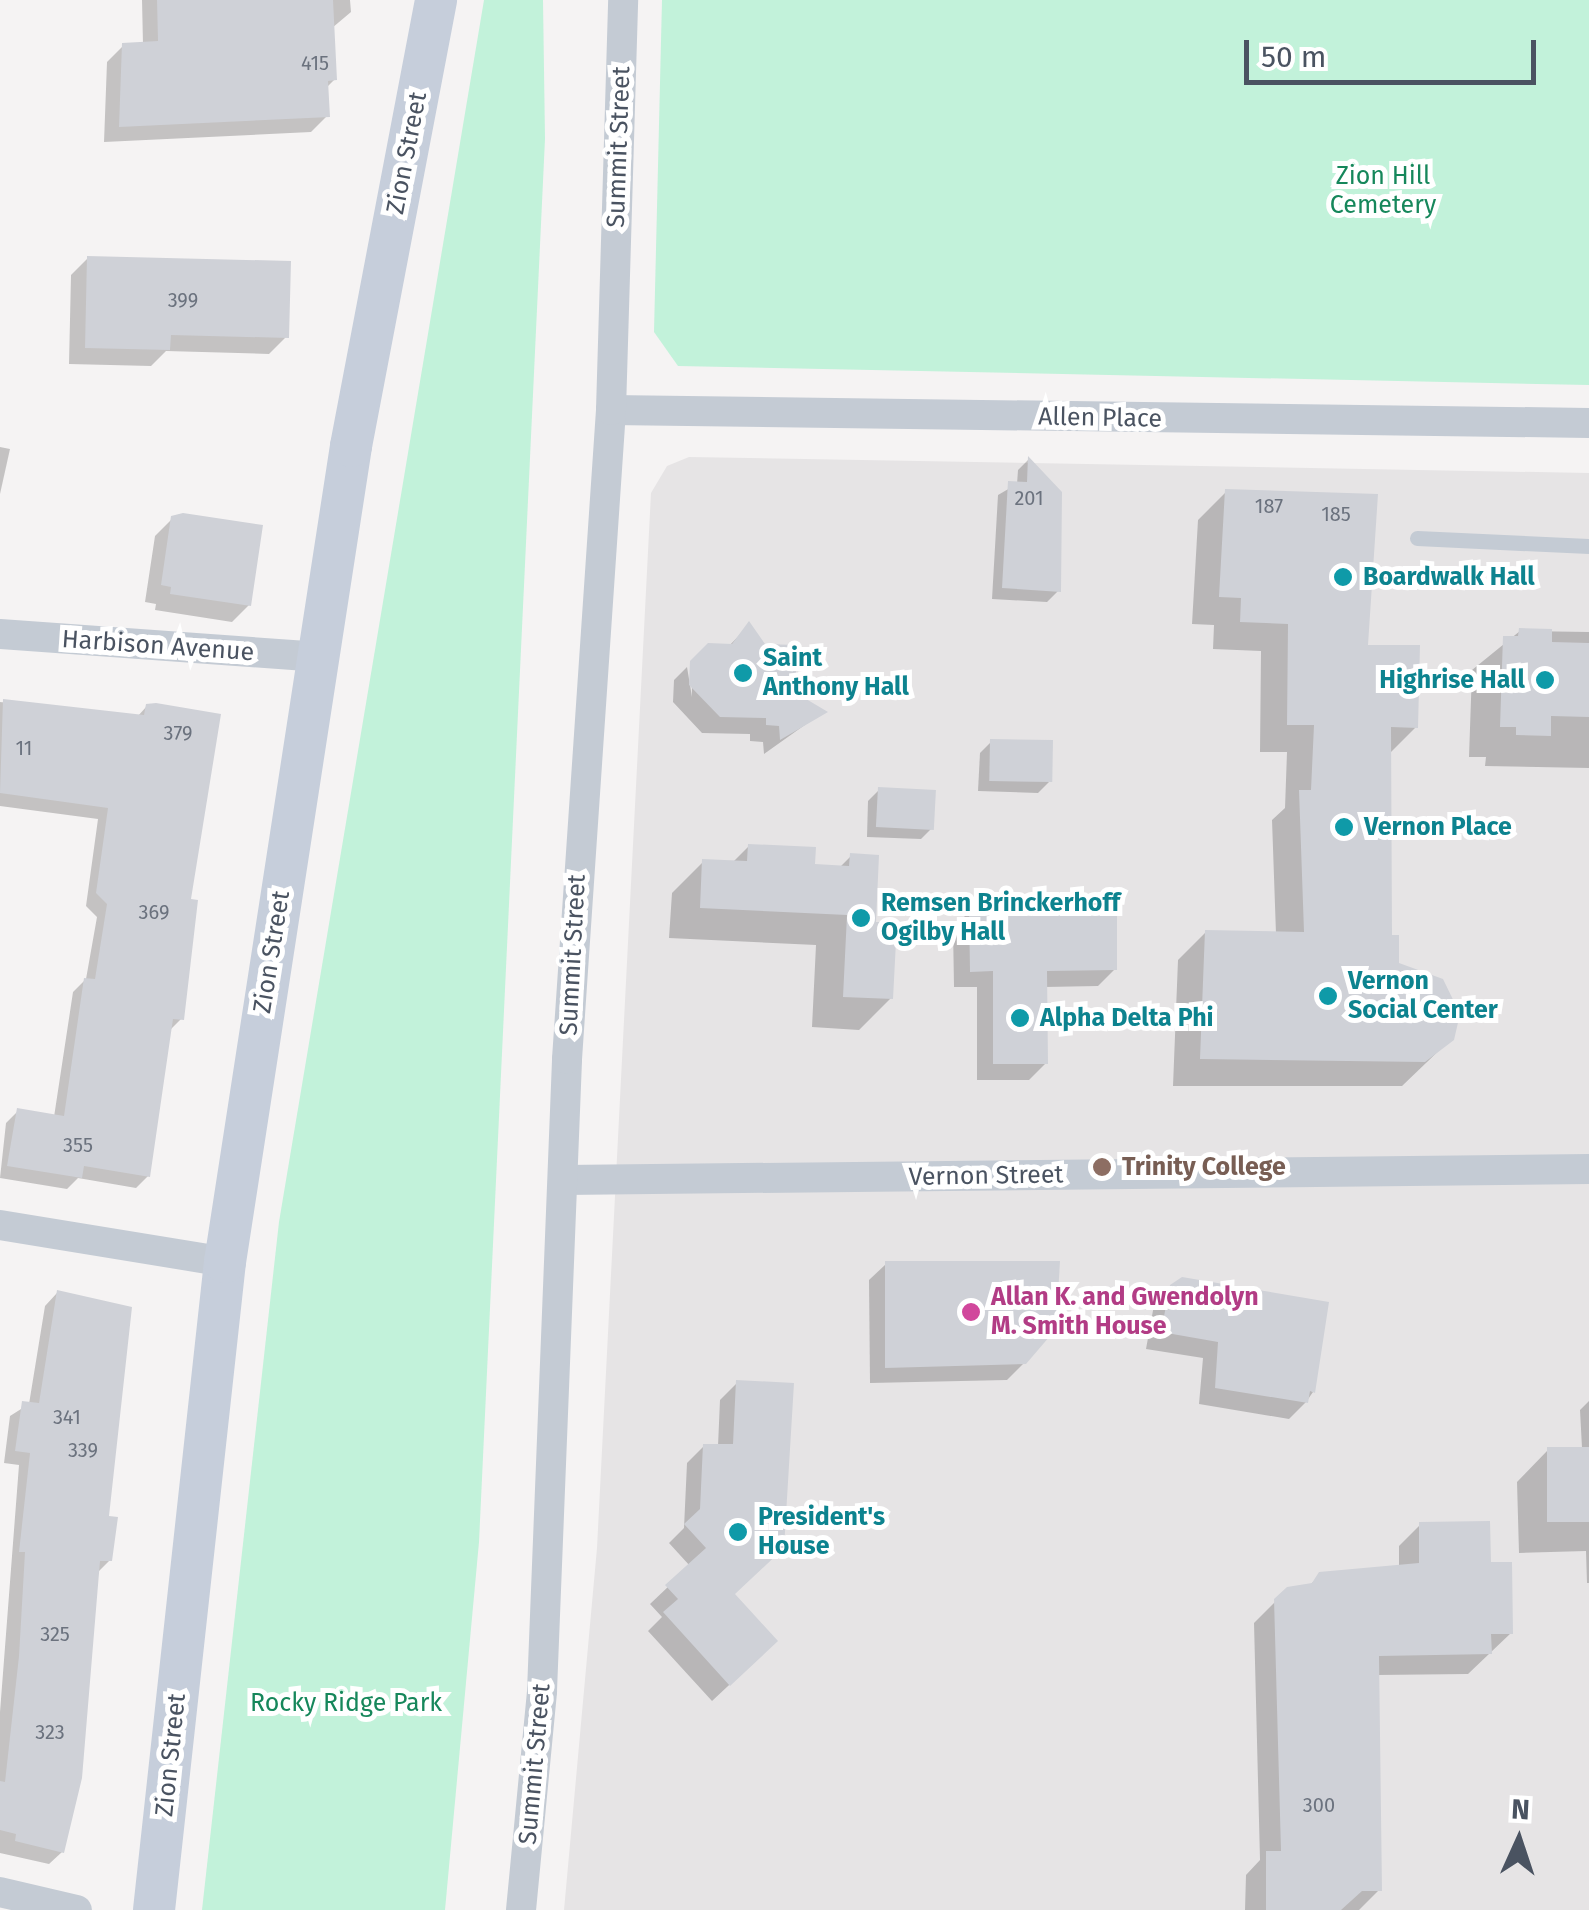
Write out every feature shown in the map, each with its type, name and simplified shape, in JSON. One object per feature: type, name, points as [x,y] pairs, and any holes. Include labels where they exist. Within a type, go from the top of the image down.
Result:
[{"type":"main road","name":"Zion Street","points":[[154,1910],[225,1262],[317,657],[436,0]]},
{"type":"street","name":"Summit Street","points":[[521,1910],[542,1691],[564,1180],[611,410],[622,0]]},
{"type":"street","name":"Allen Place","points":[[611,410],[1589,423]]},
{"type":"street","name":"Harbison Avenue","points":[[0,634],[317,657]]},
{"type":"street","name":"Vernon Street","points":[[564,1180],[1589,1169]]},
{"type":"street","points":[[0,1225],[225,1262]]},
{"type":"street","points":[[0,1892],[77,1910]]},
{"type":"lane","points":[[1418,538],[1589,546]]},
{"type":"shaded area","name":"Trinity College","points":[[689,457],[1589,473],[1589,1910],[564,1910],[597,1548],[651,493],[667,466]]},
{"type":"green space","name":"Rocky Ridge Park","points":[[484,0],[543,0],[545,139],[479,1542],[445,1910],[202,1910],[279,1222]]},
{"type":"green space","name":"Zion Hill Cemetery","points":[[662,0],[1589,0],[1589,385],[678,366],[654,332]]},
{"type":"building","points":[[157,0],[333,0],[337,80],[328,81],[330,117],[119,127],[122,43],[158,41]]},
{"type":"building","points":[[87,256],[291,261],[289,338],[171,335],[170,350],[85,348]]},
{"type":"building","points":[[1028,456],[1062,492],[1061,592],[1002,588],[1008,481],[1027,482]]},
{"type":"building","points":[[1225,489],[1378,494],[1368,645],[1420,645],[1418,728],[1391,727],[1392,935],[1399,935],[1399,963],[1443,979],[1460,1014],[1454,1040],[1425,1062],[1200,1059],[1205,930],[1304,932],[1299,790],[1311,790],[1314,725],[1287,725],[1288,624],[1240,622],[1241,598],[1219,597]]},
{"type":"building","points":[[183,513],[263,525],[251,606],[170,594],[171,587],[161,585],[171,516]]},
{"type":"building","name":"Saint Anthony Hall","points":[[749,621],[765,644],[796,645],[796,693],[828,712],[780,740],[779,726],[766,725],[766,718],[720,717],[689,685],[690,661],[708,643],[732,644]]},
{"type":"building","name":"Highrise Hall","points":[[1519,628],[1552,629],[1552,642],[1589,643],[1589,717],[1551,716],[1551,736],[1516,735],[1516,727],[1500,727],[1503,636],[1518,636]]},
{"type":"building","points":[[3,699],[144,715],[146,704],[156,703],[221,714],[191,899],[198,900],[184,1020],[173,1019],[150,1177],[84,1166],[82,1178],[7,1166],[17,1108],[64,1116],[84,978],[95,979],[107,904],[96,893],[108,808],[0,793]]},
{"type":"building","points":[[990,739],[1053,740],[1052,782],[989,781]]},
{"type":"building","points":[[878,787],[936,790],[934,830],[876,827]]},
{"type":"building","name":"Remsen Brinckerhoff Ogilby Hall","points":[[748,844],[816,847],[815,864],[849,866],[850,853],[879,855],[876,922],[897,922],[893,999],[843,997],[847,915],[700,908],[702,859],[747,861]]},
{"type":"building","name":"Alpha Delta Phi","points":[[1117,907],[1117,970],[1047,971],[1048,1064],[993,1064],[993,971],[970,972],[969,909]]},
{"type":"building","name":"Allan K. and Gwendolyn M. Smith House","points":[[885,1261],[1060,1261],[1056,1329],[1026,1364],[885,1368]]},
{"type":"building","points":[[1182,1277],[1329,1302],[1315,1393],[1310,1391],[1308,1403],[1215,1388],[1218,1342],[1161,1332],[1170,1285]]},
{"type":"building","points":[[57,1290],[132,1307],[109,1516],[118,1517],[112,1561],[100,1561],[82,1778],[64,1853],[15,1841],[16,1834],[0,1830],[0,1781],[5,1782],[19,1656],[25,1552],[19,1552],[30,1453],[15,1451],[22,1401],[39,1403]]},
{"type":"building","name":"President's House","points":[[736,1380],[794,1383],[784,1548],[735,1594],[778,1641],[730,1686],[663,1612],[678,1599],[665,1585],[706,1548],[684,1524],[700,1509],[703,1444],[733,1444]]},
{"type":"building","points":[[1547,1447],[1589,1447],[1589,1522],[1547,1522]]},
{"type":"building","points":[[1490,1521],[1491,1562],[1512,1562],[1513,1634],[1491,1634],[1492,1654],[1379,1656],[1382,1891],[1362,1891],[1341,1910],[1266,1910],[1266,1851],[1281,1851],[1274,1599],[1287,1587],[1312,1583],[1319,1572],[1419,1563],[1419,1522]]},
{"type":"place","name":"Boardwalk Hall","points":[[1343,577]]},
{"type":"place","name":"Saint Anthony Hall","points":[[743,673]]},
{"type":"place","name":"Highrise Hall","points":[[1545,680]]},
{"type":"place","name":"Vernon Place","points":[[1344,827]]},
{"type":"place","name":"Remsen Brinckerhoff Ogilby Hall","points":[[861,918]]},
{"type":"place","name":"Vernon Social Center","points":[[1328,996]]},
{"type":"place","name":"Alpha Delta Phi","points":[[1020,1018]]},
{"type":"place","name":"Trinity College","points":[[1102,1167]]},
{"type":"place","name":"Allan K. and Gwendolyn M. Smith House","points":[[971,1312]]},
{"type":"place","name":"President's House","points":[[738,1532]]}]
